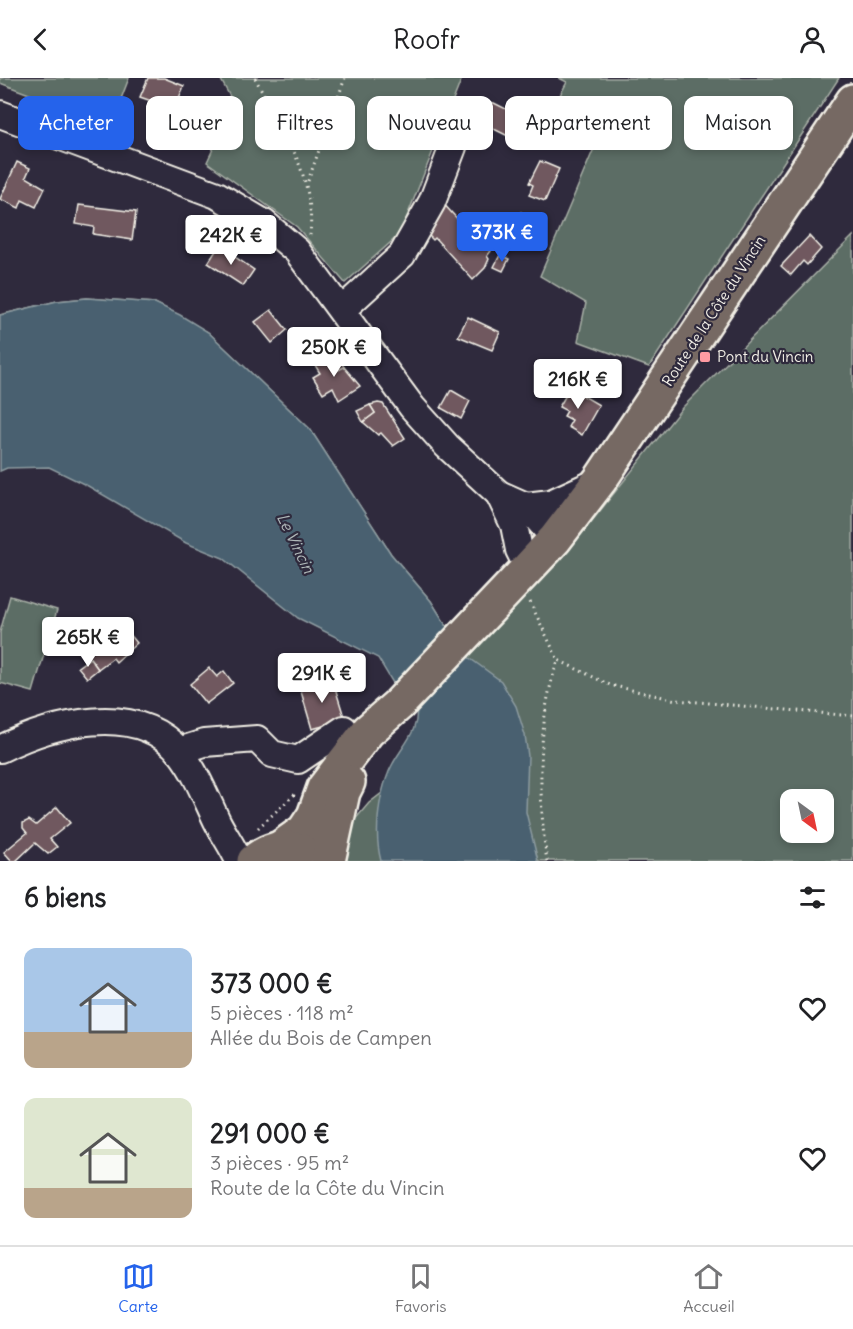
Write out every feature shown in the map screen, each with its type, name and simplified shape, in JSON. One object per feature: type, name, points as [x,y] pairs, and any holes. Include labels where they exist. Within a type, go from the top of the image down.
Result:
[{"type":"main road","name":"Route de la Côte du Vincin","points":[[259,850],[304,831],[314,816],[324,788],[368,731],[399,704],[555,539],[600,480],[853,101]]},
{"type":"main road","name":"Route de la Côte du Vincin","points":[[328,861],[343,792],[357,765],[399,704]]},
{"type":"main road","points":[[259,850],[307,852],[320,861]]},
{"type":"street","points":[[0,114],[217,195],[264,223],[297,251],[342,309],[412,407],[447,446],[499,494],[526,506],[555,539]]},
{"type":"street","points":[[342,309],[402,255],[432,202],[452,150]]},
{"type":"street","points":[[526,506],[551,503],[600,480]]},
{"type":"street","points":[[499,494],[514,525],[522,574]]},
{"type":"street","points":[[0,749],[44,730],[95,721],[134,726],[148,731],[179,751],[222,830],[241,844],[259,850]]},
{"type":"street","points":[[179,751],[204,743],[257,739],[272,754],[298,760],[344,729]]},
{"type":"path","points":[[255,78],[285,133],[307,183],[311,222],[307,264]]},
{"type":"path","points":[[307,183],[345,78]]},
{"type":"path","points":[[522,574],[536,613],[558,660],[610,685],[676,700],[853,716]]},
{"type":"path","points":[[547,861],[543,832],[542,738],[550,681],[558,660]]},
{"type":"path","points":[[259,850],[273,814]]},
{"type":"green space","points":[[0,78],[129,78],[122,96],[34,96],[0,83]]},
{"type":"green space","points":[[220,78],[462,78],[455,96],[367,96],[367,150],[433,150],[400,234],[345,283],[297,227],[207,162],[213,150],[243,150],[243,96],[230,96]]},
{"type":"green space","points":[[559,78],[839,78],[793,148],[793,96],[684,96],[684,150],[792,150],[649,367],[578,341],[586,303],[540,276],[593,150],[672,150],[672,96],[560,96],[567,82]]},
{"type":"green space","points":[[853,236],[853,861],[538,861],[533,844],[438,720],[397,655],[0,315],[57,301],[87,298],[155,303],[208,332],[310,429],[391,554],[431,601],[464,654],[560,561],[682,408]]},
{"type":"green space","points":[[10,596],[57,610],[33,692],[0,683],[0,632]]},
{"type":"green space","points":[[382,793],[379,814],[381,861],[346,861],[342,835],[369,803]]},
{"type":"water","name":"Le Vincin","points":[[87,298],[155,303],[180,315],[208,332],[310,429],[391,554],[431,601],[464,654],[501,681],[516,706],[525,735],[528,756],[526,812],[538,861],[381,861],[378,817],[382,794],[392,765],[412,733],[417,715],[416,704],[396,688],[378,658],[298,618],[223,558],[186,543],[88,486],[49,467],[7,468],[0,471],[0,315],[57,301]]},
{"type":"building","points":[[148,78],[164,78],[184,86],[180,96],[146,96],[146,99],[140,97]]},
{"type":"building","points":[[493,103],[505,108],[505,134],[493,128]]},
{"type":"building","points":[[540,161],[559,169],[545,201],[529,195],[533,185],[529,183]]},
{"type":"building","points":[[17,162],[30,168],[26,177],[45,188],[36,207],[22,200],[19,208],[0,199]]},
{"type":"building","points":[[440,200],[462,224],[459,228],[479,248],[484,244],[491,251],[487,256],[489,259],[485,268],[473,280],[435,238],[433,240],[422,229]]},
{"type":"building","points":[[79,205],[136,212],[132,240],[93,234],[94,227],[76,224]]},
{"type":"building","points":[[521,212],[534,225],[530,229],[536,236],[524,248],[505,227]]},
{"type":"building","points":[[809,236],[821,249],[807,265],[803,261],[791,275],[781,266]]},
{"type":"building","points":[[219,246],[254,270],[243,286],[208,263]]},
{"type":"building","points":[[500,255],[509,259],[503,271],[494,267]]},
{"type":"building","points":[[271,310],[287,330],[272,343],[255,322]]},
{"type":"building","points":[[468,317],[500,332],[492,350],[458,336]]},
{"type":"building","points":[[326,355],[336,371],[344,367],[360,386],[339,400],[333,387],[323,393],[313,377],[320,373],[313,362]]},
{"type":"building","points":[[339,359],[344,367],[336,371],[332,364]]},
{"type":"building","points":[[570,388],[599,405],[582,435],[568,427],[572,420],[564,416],[567,411],[559,407]]},
{"type":"building","points":[[451,390],[470,401],[461,419],[441,408]]},
{"type":"building","points":[[383,404],[405,438],[393,446],[381,433],[378,435],[363,422],[375,413],[370,405]]},
{"type":"building","points":[[370,405],[375,413],[363,422],[357,411]]},
{"type":"building","points":[[114,623],[125,637],[129,633],[137,643],[116,662],[113,658],[98,669],[90,658],[86,661],[74,647],[84,639],[87,644]]},
{"type":"building","points":[[90,658],[98,669],[87,678],[78,667]]},
{"type":"building","points":[[209,668],[217,677],[224,671],[233,683],[206,704],[190,684]]},
{"type":"building","points":[[332,678],[345,720],[312,729],[300,688]]},
{"type":"building","points":[[57,807],[70,823],[50,839],[57,847],[48,854],[35,843],[16,861],[12,861],[4,852],[27,833],[23,828],[23,823],[29,820],[36,825]]},
{"type":"place","name":"Pont du Vincin","points":[[705,357]]}]
